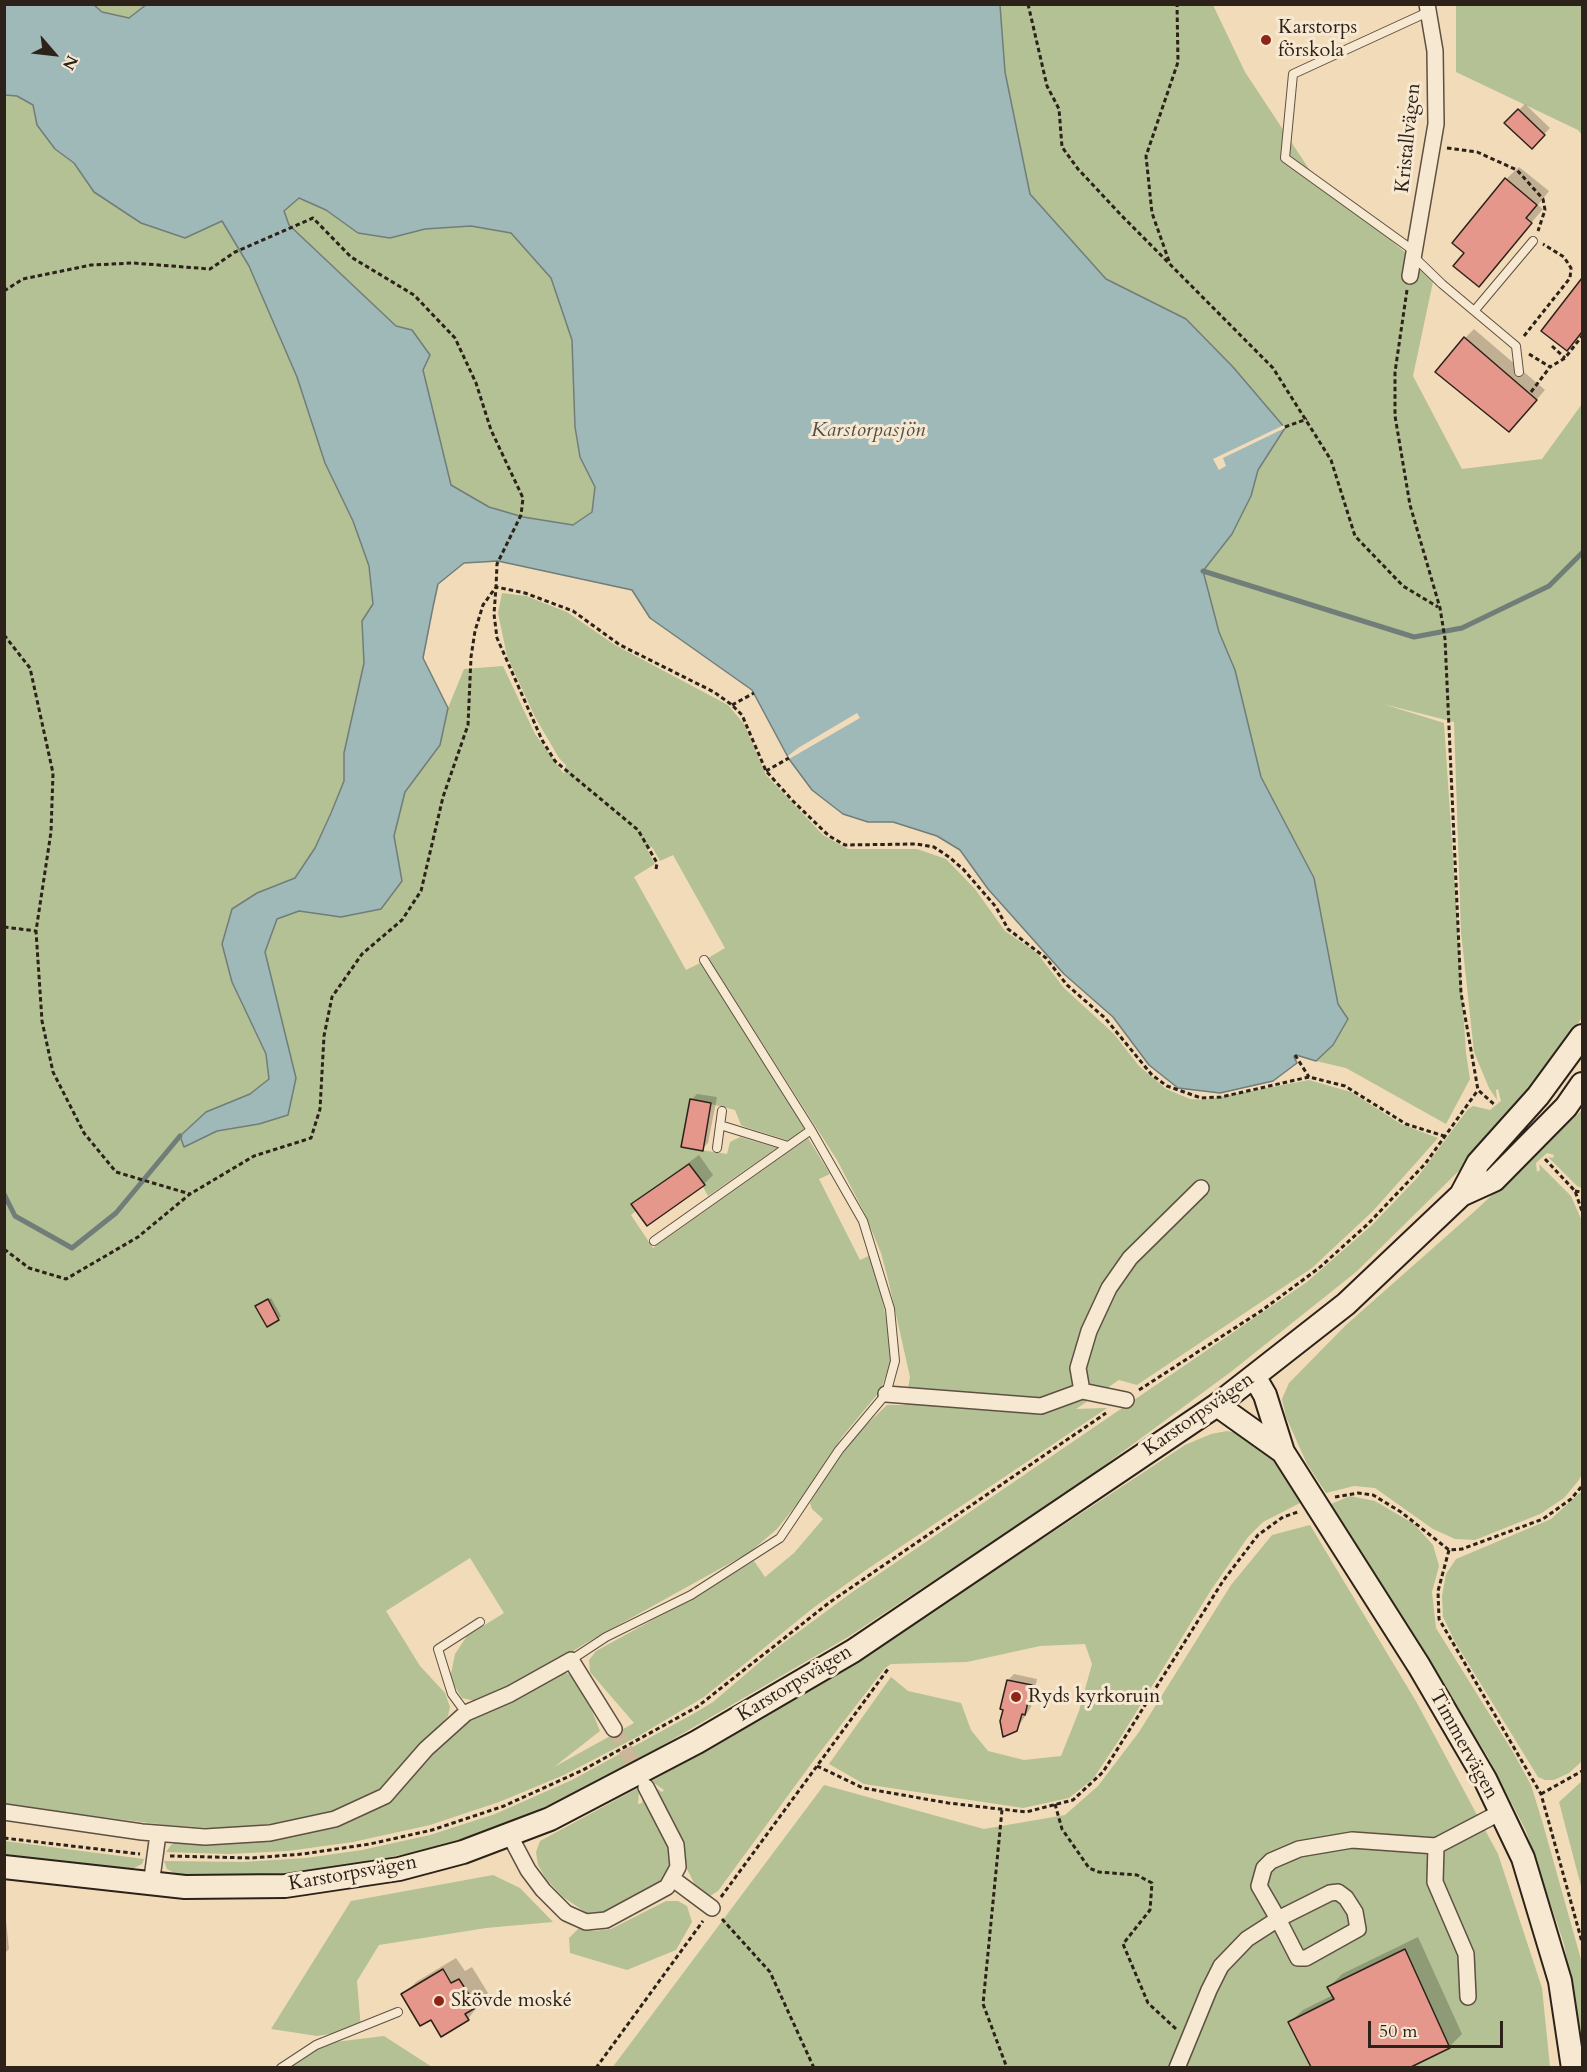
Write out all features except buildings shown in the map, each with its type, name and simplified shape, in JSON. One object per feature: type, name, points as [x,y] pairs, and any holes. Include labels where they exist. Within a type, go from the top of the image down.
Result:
[{"type":"main road","name":"Karstorpsvägen","points":[[7,1870],[151,1885],[258,1888],[354,1877],[399,1869],[510,1836],[559,1815],[697,1742],[853,1651],[1217,1405],[1346,1304],[1461,1195],[1478,1163],[1538,1096],[1582,1036]]},
{"type":"main road","name":"Karstorpsvägen","points":[[1461,1195],[1494,1180],[1574,1102],[1582,1084]]},
{"type":"main road","name":"Timmervägen","points":[[1254,1376],[1265,1395],[1283,1452],[1419,1666],[1485,1779],[1523,1858],[1560,1981],[1574,2067]]},
{"type":"main road","name":"Timmervägen","points":[[1217,1405],[1283,1452]]},
{"type":"street","name":"Kristallvägen","points":[[1410,276],[1433,147],[1437,84],[1427,8]]},
{"type":"street","points":[[1082,1391],[1078,1368],[1089,1331],[1109,1288],[1130,1258],[1201,1188]]},
{"type":"street","points":[[886,1394],[1041,1406],[1082,1391],[1126,1400]]},
{"type":"street","points":[[4,1812],[158,1834],[204,1837],[270,1833],[335,1819],[385,1796],[426,1749],[466,1713],[510,1694],[571,1660],[614,1729]]},
{"type":"street","points":[[510,1836],[528,1870],[543,1890],[566,1913],[586,1922],[606,1920],[620,1915],[658,1893],[673,1879],[678,1867],[676,1845],[646,1787]]},
{"type":"street","points":[[1177,2067],[1221,1966],[1247,1939],[1278,1919],[1329,1893],[1338,1892],[1346,1898],[1355,1912],[1359,1926],[1352,1935],[1306,1958],[1299,1958],[1278,1919],[1259,1886],[1264,1868],[1278,1856],[1299,1849],[1352,1840],[1436,1846],[1501,1812]]},
{"type":"street","points":[[151,1885],[158,1834]]},
{"type":"street","points":[[1436,1846],[1436,1882],[1466,1954],[1468,1997]]},
{"type":"street","points":[[673,1879],[712,1908]]},
{"type":"lane","points":[[1427,8],[1293,74],[1285,158],[1414,254],[1442,284],[1516,346],[1519,372]]},
{"type":"lane","points":[[1475,310],[1533,241]]},
{"type":"lane","points":[[571,1660],[606,1637],[691,1595],[772,1545],[786,1531],[839,1450],[886,1394],[895,1361],[894,1333],[883,1282],[863,1221],[811,1130],[704,960]]},
{"type":"lane","points":[[717,1148],[722,1111]]},
{"type":"lane","points":[[720,1125],[788,1146]]},
{"type":"lane","points":[[654,1241],[811,1130]]},
{"type":"lane","points":[[466,1713],[452,1694],[438,1649],[480,1622]]},
{"type":"lane","points":[[281,2067],[316,2045],[398,2012]]},
{"type":"path","points":[[1028,4],[1047,87],[1059,109],[1062,147],[1085,177],[1273,368],[1331,460],[1354,536],[1403,586],[1440,608]]},
{"type":"path","points":[[1170,263],[1152,213],[1146,156],[1178,62],[1177,4]]},
{"type":"path","points":[[1433,147],[1477,152],[1498,160],[1524,177],[1544,200],[1545,210],[1533,241],[1564,257],[1571,268],[1570,278],[1516,346]]},
{"type":"path","points":[[4,291],[23,279],[91,266],[133,263],[210,269],[235,252],[313,218],[351,257],[414,295],[455,338],[476,383],[495,439],[523,498],[521,514],[497,564],[494,614],[497,638],[542,740],[555,761],[638,830],[657,863],[656,869]]},
{"type":"path","points":[[1410,276],[1395,372],[1395,416],[1410,505],[1440,608],[1445,639],[1461,993],[1478,1090],[1495,1105]]},
{"type":"path","points":[[1531,392],[1550,367],[1565,358],[1582,336]]},
{"type":"path","points":[[1552,346],[1565,358]]},
{"type":"path","points":[[1536,358],[1550,367]]},
{"type":"path","points":[[1284,427],[1307,419]]},
{"type":"path","points":[[496,587],[542,598],[573,611],[620,645],[714,692],[732,705],[742,715],[766,771],[814,822],[845,845],[916,844],[934,847],[949,857],[963,869],[996,907],[1008,929],[1046,958],[1067,985],[1105,1018],[1152,1075],[1167,1086],[1201,1098],[1221,1097],[1309,1077],[1345,1086],[1404,1123],[1444,1136]]},
{"type":"path","points":[[4,1249],[29,1268],[66,1279],[138,1237],[190,1194],[254,1156],[311,1138],[320,1109],[324,1036],[332,997],[362,954],[402,920],[421,891],[443,796],[468,725],[469,680],[475,631],[483,605],[496,587]]},
{"type":"path","points":[[4,635],[30,668],[53,773],[51,832],[36,931],[42,1022],[53,1072],[71,1111],[116,1172],[190,1194]]},
{"type":"path","points":[[732,705],[754,693]]},
{"type":"path","points":[[766,771],[789,758]]},
{"type":"path","points":[[4,927],[36,931]]},
{"type":"path","points":[[1295,1055],[1309,1077]]},
{"type":"path","points":[[4,1838],[155,1856],[251,1858],[303,1854],[370,1844],[432,1830],[504,1806],[583,1770],[697,1707],[830,1602],[1261,1311],[1319,1268],[1368,1224],[1425,1164],[1478,1090]]},
{"type":"path","points":[[1545,1159],[1575,1191],[1582,1211]]},
{"type":"path","points":[[1575,1191],[1582,1192]]},
{"type":"path","points":[[1334,1498],[1358,1493],[1373,1495],[1401,1512],[1449,1550],[1462,1549],[1543,1519],[1564,1505],[1582,1486]]},
{"type":"path","points":[[817,1766],[863,1788],[1002,1809],[1026,1812],[1073,1800],[1103,1772],[1223,1581],[1258,1534],[1283,1517],[1299,1511]]},
{"type":"path","points":[[1449,1550],[1438,1591],[1439,1619],[1541,1794],[1582,1942]]},
{"type":"path","points":[[596,2067],[888,1669]]},
{"type":"path","points":[[1541,1794],[1582,1771]]},
{"type":"path","points":[[1055,1804],[1062,1829],[1089,1868],[1099,1872],[1137,1875],[1152,1883],[1150,1910],[1123,1944],[1148,2003],[1171,2025],[1190,2035]]},
{"type":"path","points":[[1002,1809],[983,2004],[1006,2067]]},
{"type":"path","points":[[712,1908],[770,1972],[814,2067]]},
{"type":"green space","points":[[94,5],[147,5],[129,18],[102,12]]},
{"type":"green space","points":[[1000,5],[1213,5],[1245,72],[1311,172],[1434,277],[1413,376],[1462,469],[1542,459],[1582,404],[1582,1017],[1558,1056],[1475,1155],[1356,1272],[1232,1371],[1075,1487],[848,1637],[658,1748],[554,1803],[479,1834],[420,1851],[346,1866],[283,1873],[211,1876],[176,1874],[167,1869],[164,1861],[242,1862],[306,1858],[362,1850],[430,1835],[495,1814],[572,1780],[693,1714],[713,1702],[774,1650],[851,1593],[1307,1282],[1372,1225],[1417,1178],[1468,1109],[1473,1106],[1490,1110],[1501,1101],[1498,1089],[1496,1090],[1497,1100],[1489,1088],[1474,1052],[1461,932],[1454,722],[1383,704],[1444,723],[1466,1053],[1470,1079],[1446,1124],[1346,1068],[1316,1061],[1333,1045],[1348,1018],[1338,1004],[1314,878],[1261,777],[1235,670],[1219,632],[1203,571],[1232,534],[1251,496],[1258,470],[1285,428],[1233,367],[1186,319],[1106,279],[1030,194],[1005,72]]},
{"type":"green space","points":[[1456,5],[1582,5],[1582,135],[1578,130],[1456,72]]},
{"type":"green space","points":[[5,95],[17,96],[33,105],[37,125],[55,149],[74,163],[94,192],[141,223],[185,238],[222,221],[249,266],[297,377],[325,463],[353,521],[369,566],[373,604],[362,621],[364,663],[344,753],[344,781],[315,848],[295,878],[257,893],[232,909],[222,944],[232,982],[266,1054],[269,1079],[250,1094],[206,1112],[180,1136],[184,1146],[217,1131],[259,1124],[288,1114],[296,1078],[265,952],[277,919],[299,911],[341,917],[381,909],[402,881],[394,836],[405,792],[440,745],[448,708],[464,669],[503,666],[535,734],[564,774],[566,765],[559,758],[535,717],[507,656],[498,613],[502,593],[526,596],[567,612],[615,645],[728,705],[744,724],[766,775],[823,835],[848,849],[917,849],[946,859],[975,889],[1005,931],[1037,953],[1064,988],[1114,1034],[1139,1066],[1166,1089],[1190,1099],[1204,1100],[1309,1080],[1351,1092],[1401,1124],[1438,1138],[1373,1211],[1312,1268],[1137,1385],[1119,1380],[1076,1409],[1107,1408],[813,1608],[704,1697],[637,1737],[564,1775],[499,1802],[430,1825],[353,1842],[288,1851],[228,1854],[166,1852],[171,1845],[181,1839],[230,1842],[279,1836],[331,1825],[377,1807],[395,1794],[415,1766],[460,1723],[560,1672],[570,1674],[580,1681],[600,1731],[554,1767],[634,1723],[590,1672],[589,1660],[596,1651],[698,1595],[754,1561],[765,1577],[794,1553],[823,1519],[812,1509],[810,1503],[828,1472],[859,1432],[887,1405],[905,1405],[910,1377],[888,1279],[881,1253],[865,1214],[837,1160],[708,958],[725,948],[673,855],[660,861],[652,847],[647,849],[655,864],[634,877],[686,970],[700,963],[808,1129],[790,1141],[741,1125],[735,1110],[690,1099],[682,1147],[727,1154],[730,1142],[740,1137],[777,1148],[708,1196],[703,1187],[705,1185],[689,1164],[632,1204],[636,1211],[631,1215],[653,1248],[808,1138],[830,1174],[819,1179],[860,1260],[871,1255],[875,1268],[887,1322],[891,1362],[880,1391],[842,1437],[801,1499],[777,1529],[750,1552],[586,1643],[518,1686],[479,1702],[462,1698],[450,1679],[455,1654],[467,1636],[504,1613],[470,1558],[386,1611],[420,1666],[445,1693],[450,1707],[448,1716],[384,1788],[342,1809],[285,1822],[227,1829],[166,1825],[5,1805]]},
{"type":"green space","points":[[299,198],[326,210],[358,233],[390,238],[425,229],[471,226],[511,233],[551,278],[572,340],[575,427],[580,457],[595,487],[592,512],[573,525],[523,517],[489,507],[451,485],[412,330],[396,326],[289,225],[283,211]]},
{"type":"green space","points":[[1582,1110],[1582,1188],[1577,1186],[1548,1157],[1553,1158],[1554,1155],[1547,1153],[1536,1163],[1537,1172],[1540,1170],[1539,1164],[1571,1196],[1582,1221],[1582,1474],[1579,1480],[1564,1498],[1540,1514],[1475,1540],[1455,1539],[1433,1529],[1375,1488],[1354,1486],[1326,1493],[1307,1464],[1286,1417],[1282,1399],[1289,1383],[1346,1325],[1476,1210]]},
{"type":"green space","points":[[1227,1431],[1237,1433],[1257,1445],[1273,1460],[1300,1503],[1263,1522],[1248,1537],[1211,1590],[1093,1779],[1069,1798],[1023,1808],[864,1784],[829,1764],[891,1677],[908,1691],[961,1703],[971,1730],[988,1751],[1024,1760],[1061,1756],[1079,1711],[1092,1664],[1085,1644],[1040,1646],[967,1662],[891,1664],[885,1668],[814,1760],[718,1891],[710,1896],[695,1885],[687,1869],[681,1838],[653,1786],[662,1792],[664,1790],[654,1783],[639,1791],[638,1804],[642,1803],[643,1795],[672,1848],[670,1871],[662,1880],[622,1906],[603,1913],[588,1914],[563,1897],[546,1879],[538,1865],[536,1852],[540,1841],[721,1743],[872,1651],[1185,1445],[1211,1434]]},
{"type":"green space","points":[[1582,1491],[1582,1761],[1569,1773],[1554,1780],[1545,1780],[1538,1777],[1455,1642],[1443,1617],[1442,1596],[1446,1574],[1456,1559],[1551,1519]]},
{"type":"green space","points":[[1350,1496],[1375,1501],[1414,1524],[1433,1545],[1439,1566],[1432,1592],[1436,1628],[1513,1752],[1531,1785],[1543,1824],[1582,1963],[1582,2040],[1564,1944],[1526,1831],[1488,1757],[1331,1504]]},
{"type":"green space","points":[[1310,1525],[1417,1703],[1498,1854],[1542,1988],[1550,2067],[612,2068],[824,1785],[984,1829],[1065,1815],[1098,1786],[1139,1732],[1231,1585],[1272,1535]]},
{"type":"green space","points":[[1582,1781],[1582,1890],[1559,1802]]},
{"type":"green space","points":[[5,1841],[144,1859],[142,1864],[130,1870],[5,1855]]},
{"type":"green space","points":[[493,1875],[520,1888],[553,1922],[486,1928],[379,1945],[357,1981],[361,2029],[317,2036],[271,2029],[351,1901]]},
{"type":"green space","points":[[666,1901],[678,1901],[687,1906],[692,1922],[676,1950],[627,1970],[570,1953],[569,1938],[579,1928],[593,1931],[611,1929]]},
{"type":"green space","points":[[384,2036],[432,2067],[273,2068],[335,2042]]},
{"type":"water","name":"Karstorpasjön","points":[[147,4],[1000,5],[1005,72],[1030,194],[1106,279],[1186,319],[1233,367],[1285,428],[1258,470],[1251,496],[1232,534],[1203,571],[1219,632],[1235,670],[1261,777],[1314,878],[1338,1004],[1348,1019],[1333,1045],[1316,1061],[1296,1055],[1294,1057],[1297,1063],[1273,1081],[1220,1093],[1178,1088],[1149,1065],[1113,1017],[1064,974],[988,889],[960,850],[937,836],[893,822],[868,822],[843,814],[812,790],[789,759],[752,690],[650,618],[632,590],[498,561],[464,563],[438,584],[423,658],[448,708],[440,745],[405,792],[394,836],[402,881],[381,909],[341,917],[299,911],[277,919],[265,952],[296,1078],[288,1115],[259,1124],[217,1131],[184,1147],[180,1136],[206,1112],[250,1094],[269,1079],[266,1054],[232,982],[222,944],[232,909],[257,893],[295,878],[315,848],[331,813],[344,781],[344,753],[364,663],[362,621],[373,604],[369,566],[353,521],[325,463],[297,377],[249,266],[222,221],[185,238],[141,223],[94,192],[74,163],[55,149],[37,125],[33,105],[17,96],[5,95],[4,5],[94,5],[102,12],[129,18]],"holes":[[[299,198],[326,210],[358,233],[390,238],[425,229],[471,226],[511,233],[551,278],[572,340],[575,427],[580,457],[595,487],[592,512],[573,525],[523,517],[489,507],[451,485],[423,370],[430,355],[412,330],[396,326],[289,225],[284,211]]]},
{"type":"pier","points":[[1284,425],[1285,428],[1223,458],[1226,466],[1219,470],[1213,459]]},
{"type":"pier","points":[[857,713],[860,718],[789,759],[788,756],[798,748]]},
{"type":"waterway","points":[[1203,571],[1414,637],[1462,628],[1549,586],[1582,553]]},
{"type":"waterway","points":[[4,1194],[15,1216],[72,1248],[116,1213],[180,1136]]},
{"type":"tunnel","points":[[614,1729],[642,1779]]},
{"type":"place","name":"Karstorps förskola","points":[[1266,40]]},
{"type":"place","name":"Ryds kyrkoruin","points":[[1016,1697]]},
{"type":"place","name":"Skövde moské","points":[[439,2001]]}]
